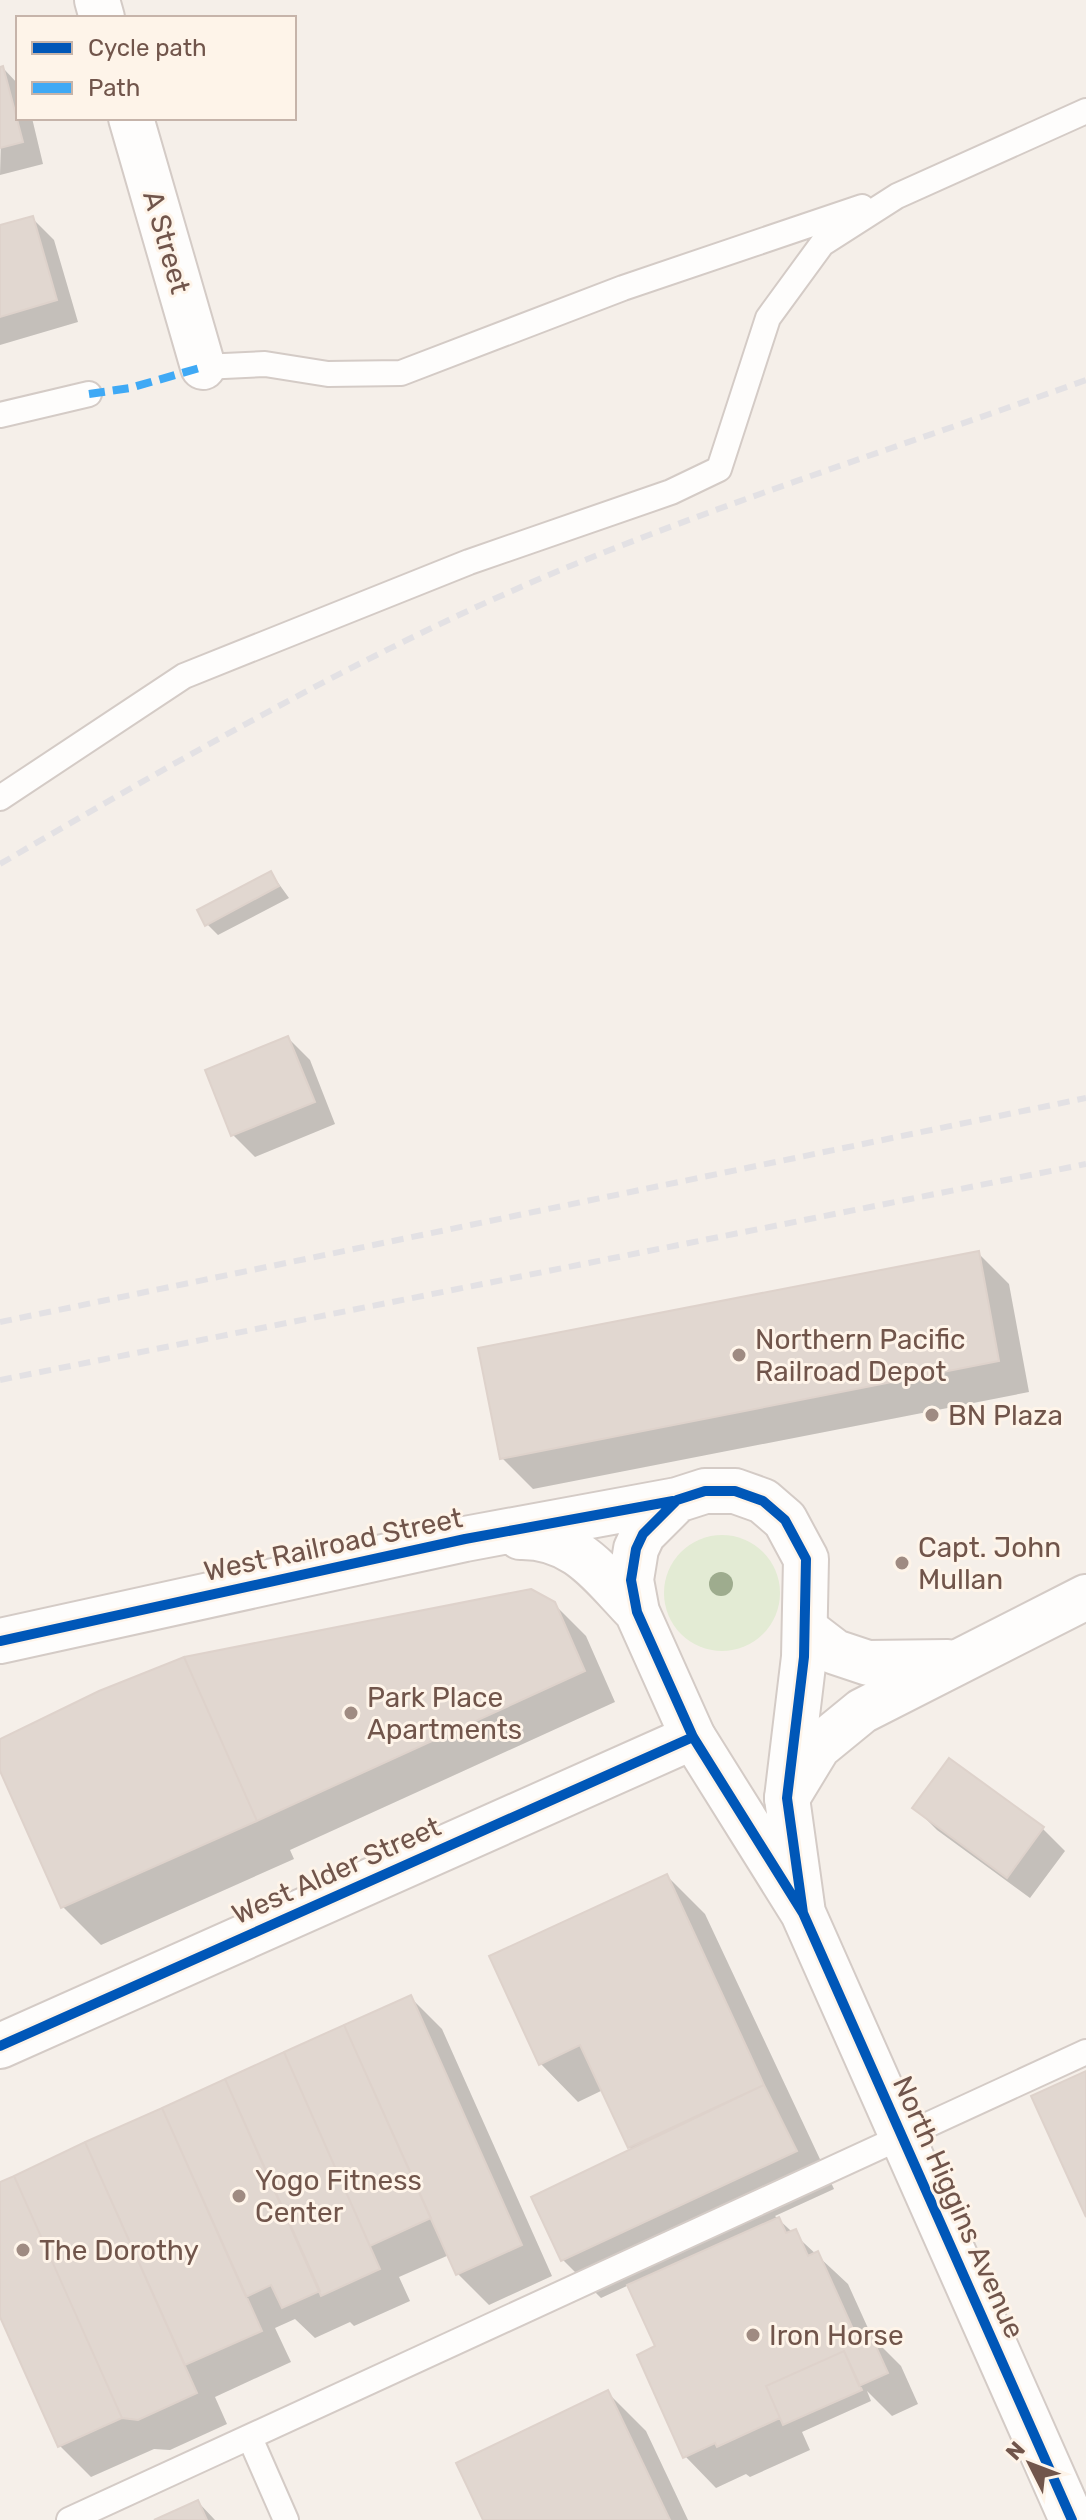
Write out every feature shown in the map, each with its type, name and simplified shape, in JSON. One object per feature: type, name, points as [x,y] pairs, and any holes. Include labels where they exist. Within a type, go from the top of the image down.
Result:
[{"type":"street","name":"A Street","points":[[132,120],[203,367]]},
{"type":"street","name":"North Higgins Avenue","points":[[803,1913],[787,1798],[805,1629],[806,1559],[802,1545],[785,1520],[763,1501],[735,1491],[705,1491],[677,1500],[653,1521],[636,1549],[631,1580],[637,1612],[693,1737],[803,1913],[1072,2520]]},
{"type":"street","name":"West Railroad Street","points":[[0,1641],[465,1539],[677,1500]]},
{"type":"street","points":[[465,1539],[545,1537],[572,1548],[637,1612]]},
{"type":"street","points":[[787,1798],[818,1747],[862,1711],[1086,1597]]},
{"type":"street","points":[[805,1629],[835,1652],[868,1663],[955,1662]]},
{"type":"street","name":"West Alder Street","points":[[0,2046],[693,1737]]},
{"type":"lane","points":[[203,367],[265,364],[328,374],[401,373],[623,288],[897,196],[1086,111]]},
{"type":"lane","points":[[0,798],[184,676],[469,562],[671,492],[719,469],[768,318],[822,244],[897,196]]},
{"type":"lane","points":[[0,415],[89,394]]},
{"type":"lane","points":[[69,2520],[900,2134],[1086,2052]]},
{"type":"lane","points":[[250,2438],[286,2520]]},
{"type":"green space","points":[[722,1535],[744,1540],[763,1552],[775,1571],[780,1593],[775,1615],[763,1634],[744,1646],[722,1651],[700,1646],[681,1634],[669,1615],[664,1593],[669,1571],[681,1552],[700,1540]]},
{"type":"building","points":[[3,66],[23,142],[0,148],[0,67]]},
{"type":"building","points":[[33,216],[57,300],[0,317],[0,225]]},
{"type":"building","points":[[271,871],[279,886],[205,926],[197,910]]},
{"type":"building","points":[[288,1036],[315,1102],[231,1136],[205,1070]]},
{"type":"building","name":"Northern Pacific Railroad Depot","points":[[979,1251],[999,1361],[500,1459],[478,1348]]},
{"type":"building","name":"Park Place Apartments","points":[[531,1589],[555,1602],[585,1671],[257,1821],[184,1657]]},
{"type":"building","points":[[184,1657],[257,1821],[61,1908],[0,1771],[0,1739],[99,1691]]},
{"type":"building","points":[[949,1758],[1044,1827],[1007,1878],[912,1808]]},
{"type":"building","points":[[667,1874],[764,2085],[628,2148],[580,2045],[539,2065],[489,1956]]},
{"type":"building","points":[[411,1995],[522,2245],[456,2275],[344,2025]]},
{"type":"building","points":[[344,2025],[431,2218],[370,2246],[284,2052]]},
{"type":"building","points":[[284,2052],[380,2269],[321,2296],[225,2079]]},
{"type":"building","points":[[1086,2071],[1086,2217],[1031,2096]]},
{"type":"building","name":"Yogo Fitness Center","points":[[225,2079],[320,2291],[282,2308],[271,2285],[246,2297],[162,2108]]},
{"type":"building","points":[[764,2085],[797,2151],[561,2261],[531,2197]]},
{"type":"building","points":[[162,2108],[262,2331],[185,2365],[85,2142]]},
{"type":"building","points":[[85,2142],[197,2393],[138,2420],[122,2418],[14,2176]]},
{"type":"building","name":"The Dorothy","points":[[14,2176],[122,2418],[58,2447],[0,2317],[0,2182]]},
{"type":"building","name":"Iron Horse","points":[[779,2217],[786,2233],[796,2229],[808,2256],[818,2251],[857,2338],[870,2333],[888,2373],[859,2386],[844,2351],[766,2386],[780,2418],[717,2447],[715,2443],[683,2458],[637,2355],[655,2346],[627,2285]]},
{"type":"building","points":[[844,2351],[862,2390],[783,2425],[766,2386]]},
{"type":"building","points":[[608,2390],[670,2520],[483,2520],[456,2463]]},
{"type":"building","points":[[198,2500],[207,2520],[154,2520]]},
{"type":"railway","points":[[0,864],[287,702],[509,592],[709,512],[1086,380]]},
{"type":"railway","points":[[0,1322],[1086,1098]]},
{"type":"railway","points":[[0,1380],[1086,1164]]},
{"type":"marked path","points":[[89,394],[130,388],[203,367]]},
{"type":"cycle path","points":[[803,1913],[787,1798],[804,1657],[806,1559],[785,1520],[763,1501],[735,1491],[705,1491],[677,1500],[643,1534],[636,1549],[631,1580],[637,1612],[693,1737],[803,1913],[1072,2520]]},
{"type":"cycle path","points":[[0,1641],[465,1539],[673,1501]]},
{"type":"cycle path","points":[[0,2046],[693,1737]]},
{"type":"place","name":"Northern Pacific Railroad Depot","points":[[739,1355]]},
{"type":"place","name":"BN Plaza","points":[[932,1415]]},
{"type":"place","name":"Capt. John Mullan","points":[[902,1563]]},
{"type":"place","name":"Park Place Apartments","points":[[351,1713]]},
{"type":"place","name":"Yogo Fitness Center","points":[[239,2196]]},
{"type":"place","name":"The Dorothy","points":[[23,2250]]},
{"type":"place","name":"Iron Horse","points":[[753,2335]]}]
